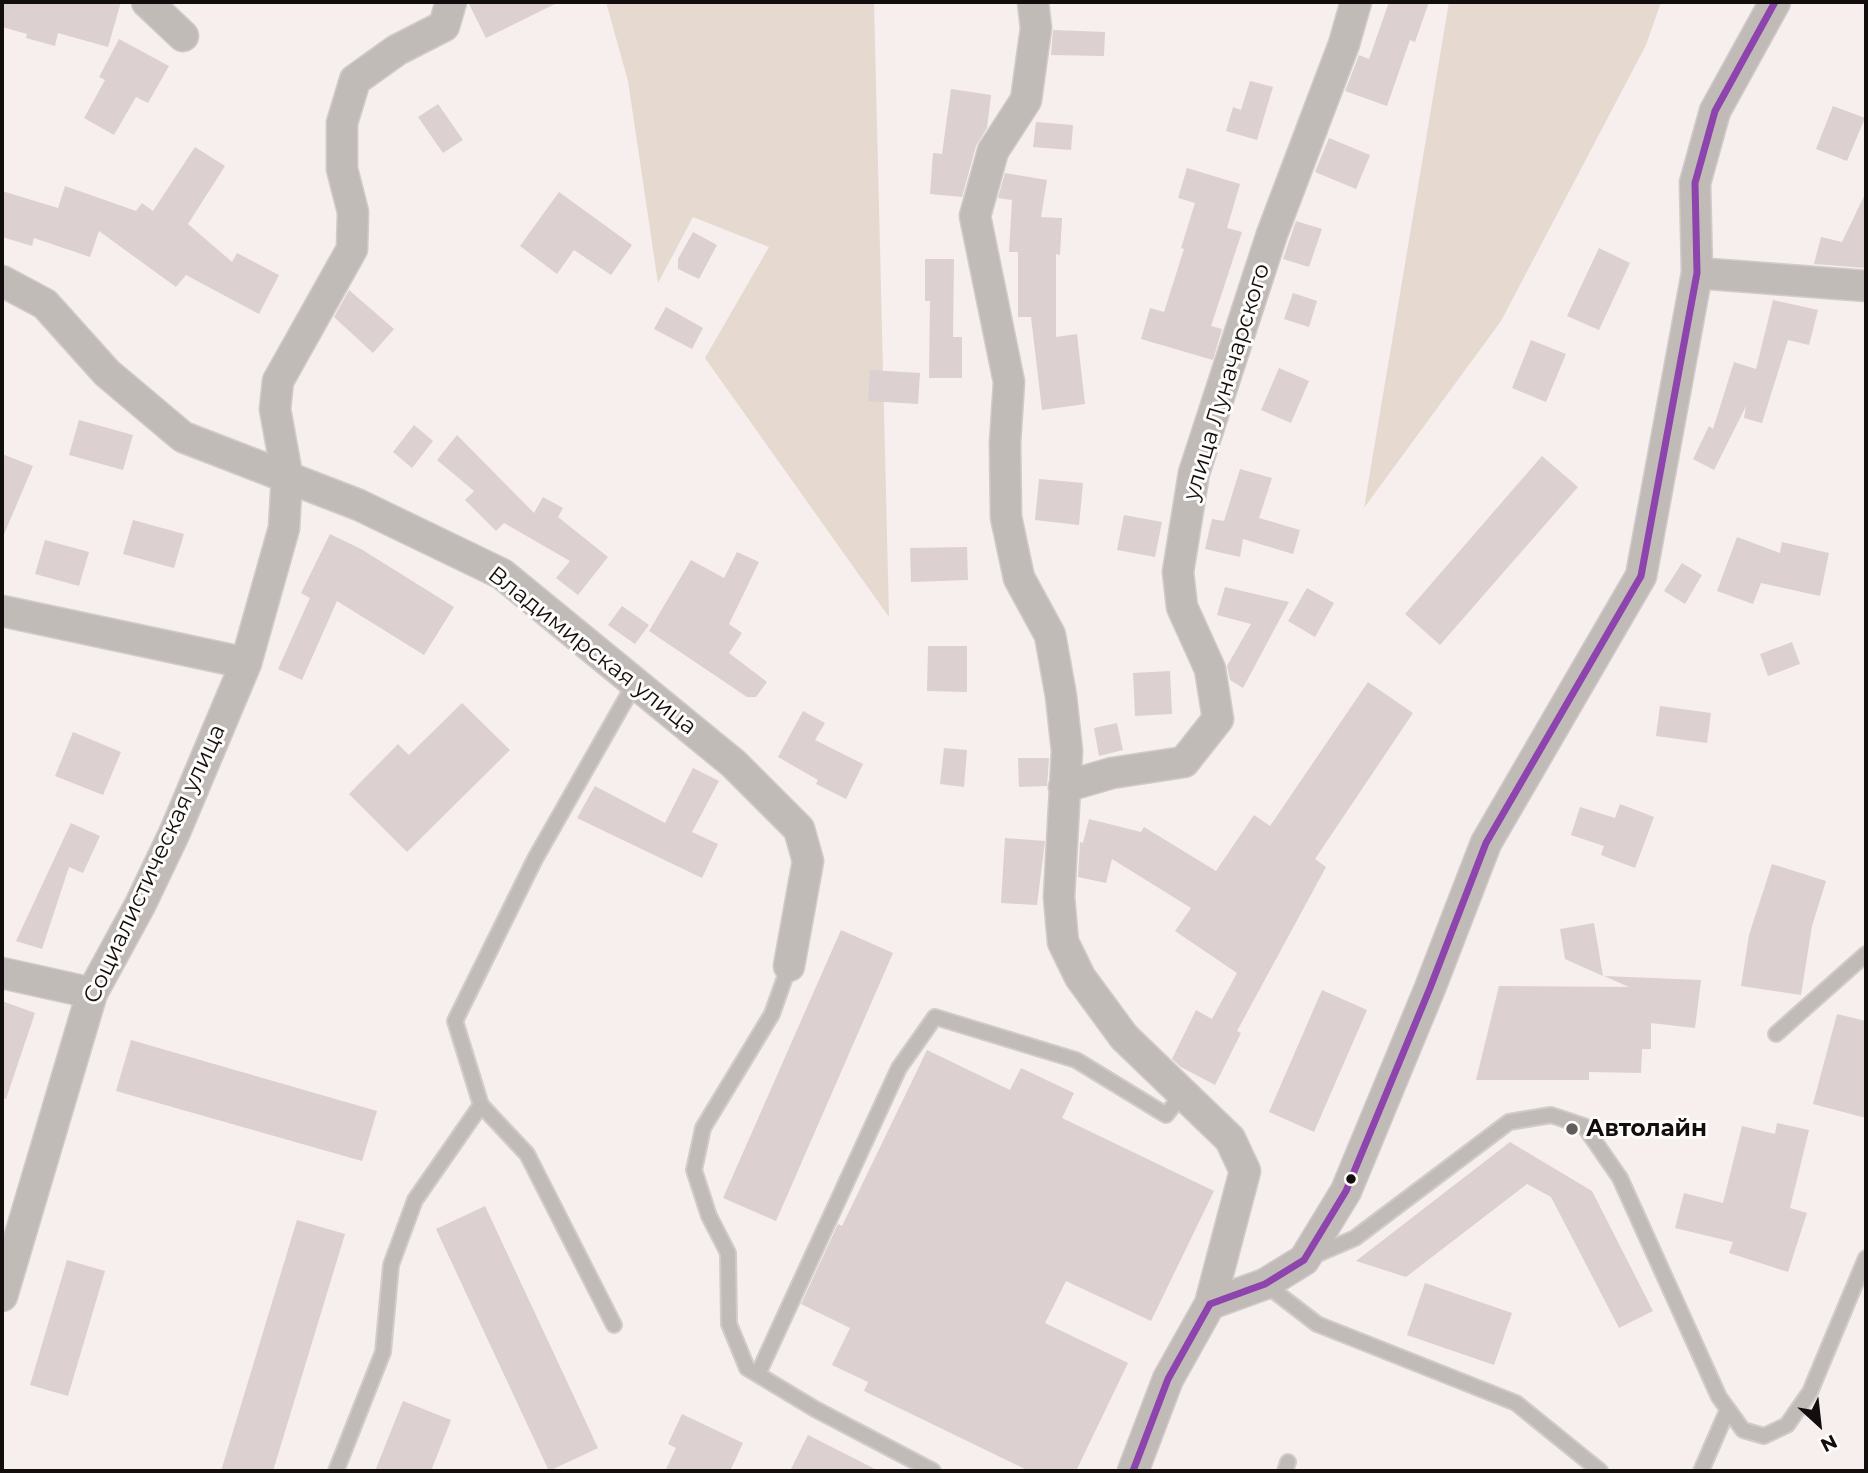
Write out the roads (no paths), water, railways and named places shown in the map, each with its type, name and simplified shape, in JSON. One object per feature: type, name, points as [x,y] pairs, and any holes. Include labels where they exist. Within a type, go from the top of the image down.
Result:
[{"type":"street","points":[[147,2],[183,36]]},
{"type":"street","name":"Социалистическая улица","points":[[2,1296],[92,993],[140,905],[168,846],[246,663],[284,528],[287,475],[275,409],[278,381],[352,250],[353,212],[342,169],[342,123],[355,80],[397,50],[444,26],[451,2]]},
{"type":"street","points":[[1033,2],[1036,28],[1026,100],[993,151],[975,216],[1009,382],[1005,443],[1006,517],[1019,578],[1050,635],[1067,751],[1059,897],[1063,942],[1080,977],[1124,1037],[1230,1139],[1245,1171],[1210,1304],[1168,1379],[1133,1471]]},
{"type":"street","name":"улица Луначарского","points":[[1064,787],[1112,773],[1184,762],[1218,719],[1210,669],[1182,607],[1178,572],[1195,473],[1272,234],[1356,2]]},
{"type":"street","points":[[1210,1304],[1265,1284],[1304,1260],[1346,1191],[1430,988],[1486,843],[1641,576],[1697,273],[1695,183],[1716,111],[1775,2]]},
{"type":"street","points":[[1697,273],[1866,286]]},
{"type":"street","name":"Владимирская улица","points":[[2,281],[45,304],[107,373],[183,438],[287,475],[359,505],[502,574],[734,764],[799,828],[808,861],[789,966]]},
{"type":"street","points":[[2,611],[246,663]]},
{"type":"street","points":[[2,973],[92,993]]},
{"type":"lane","points":[[614,1325],[527,1154],[481,1105],[455,1021],[535,859],[635,683]]},
{"type":"lane","points":[[1776,1034],[1866,954]]},
{"type":"lane","points":[[789,966],[772,1014],[703,1128],[694,1170],[709,1216],[728,1252],[729,1324],[747,1368],[933,1471]]},
{"type":"lane","points":[[758,1374],[899,1068],[935,1017],[1076,1060],[1166,1115],[1183,1093]]},
{"type":"lane","points":[[336,1471],[383,1352],[391,1265],[415,1200],[481,1105]]},
{"type":"lane","points":[[1304,1260],[1355,1238],[1509,1122],[1550,1115],[1584,1126],[1620,1178],[1719,1397],[1743,1430],[1764,1436],[1787,1425],[1810,1392],[1866,1258]]},
{"type":"lane","points":[[1265,1284],[1317,1324],[1516,1404],[1600,1471]]},
{"type":"lane","points":[[1701,1471],[1728,1409]]},
{"type":"place","name":"Автолайн","points":[[1572,1129]]}]
